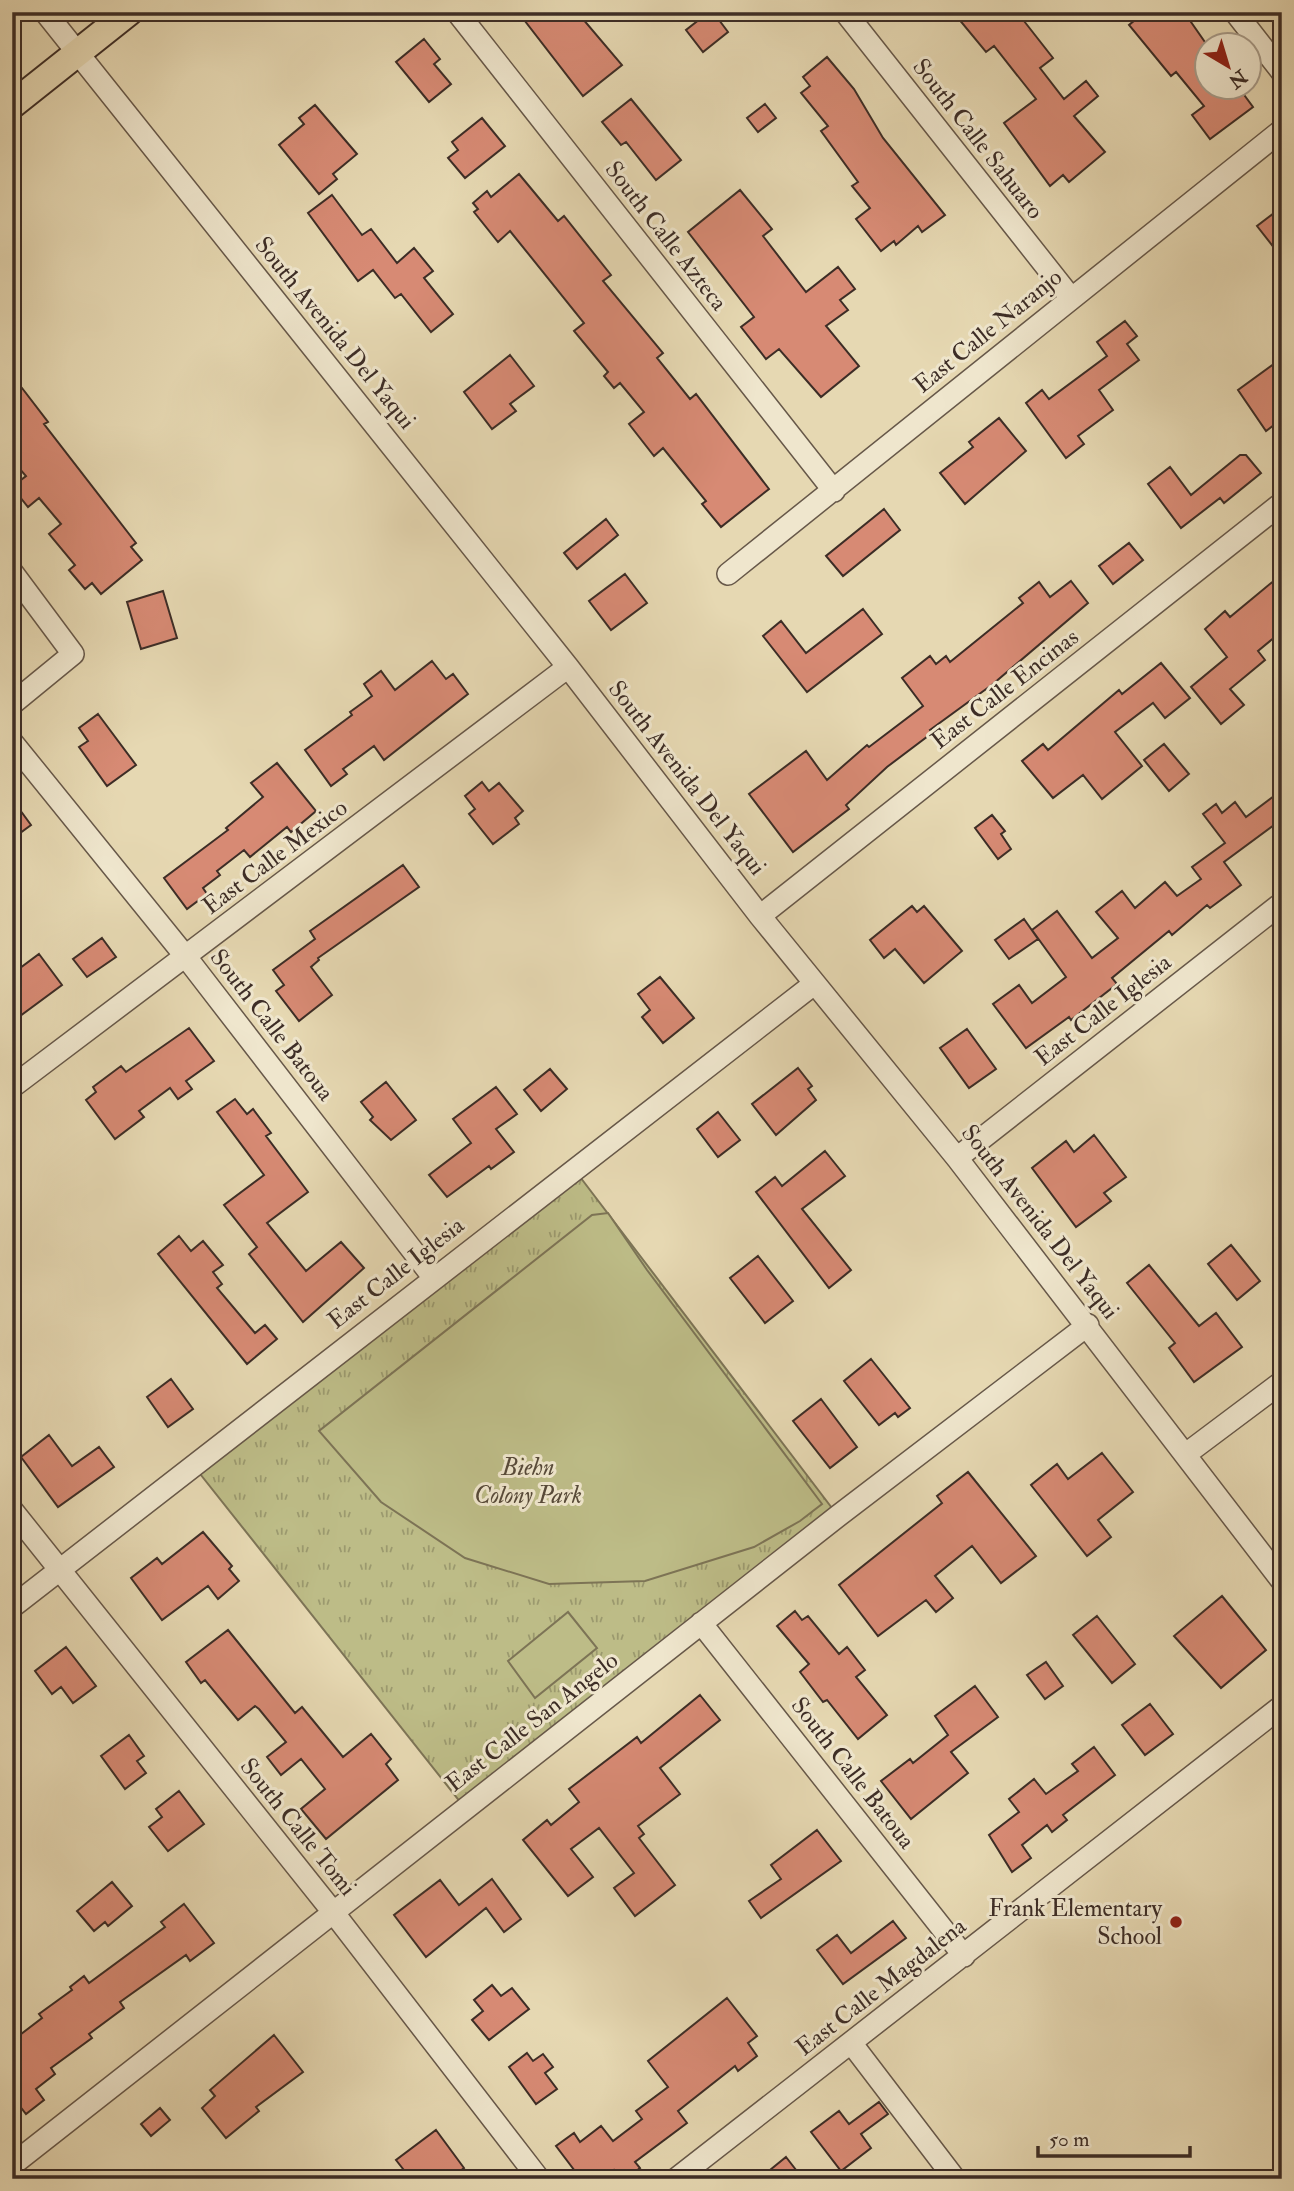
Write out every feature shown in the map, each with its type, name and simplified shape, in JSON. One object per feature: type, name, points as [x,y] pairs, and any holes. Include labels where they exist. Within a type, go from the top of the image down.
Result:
[{"type":"main road","points":[[12,106],[128,12]]},
{"type":"street","name":"South Avenida Del Yaqui","points":[[45,12],[568,667],[814,984],[957,1158],[1088,1325],[1282,1581]]},
{"type":"street","name":"South Calle Azteca","points":[[457,12],[834,491]]},
{"type":"street","name":"South Calle Sahuaro","points":[[845,12],[1071,298]]},
{"type":"street","points":[[1235,12],[1282,72]]},
{"type":"street","name":"East Calle Naranjo","points":[[728,574],[1282,130]]},
{"type":"street","name":"East Calle Encinas","points":[[760,916],[1282,503]]},
{"type":"street","points":[[12,572],[73,654],[12,704]]},
{"type":"street","name":"East Calle Mexico","points":[[12,1087],[568,667]]},
{"type":"street","name":"South Calle Batoua","points":[[12,742],[186,957],[433,1278]]},
{"type":"street","name":"East Calle Iglesia","points":[[957,1158],[1282,903]]},
{"type":"street","name":"East Calle Iglesia","points":[[12,1607],[814,984]]},
{"type":"street","name":"East Calle San Angelo","points":[[12,2165],[701,1623],[1088,1325]]},
{"type":"street","points":[[1186,1454],[1282,1382]]},
{"type":"street","name":"South Calle Tomi","points":[[12,1510],[333,1912],[539,2179]]},
{"type":"street","name":"South Calle Batoua","points":[[701,1623],[964,1956]]},
{"type":"street","name":"East Calle Magdalena","points":[[676,2179],[1282,1706]]},
{"type":"street","points":[[852,2044],[955,2179]]},
{"type":"green space","name":"Biehn Colony Park","points":[[574,1169],[838,1516],[465,1808],[193,1465]]},
{"type":"green space","points":[[608,1213],[647,1270],[822,1504],[800,1521],[754,1547],[645,1581],[549,1584],[465,1558],[381,1502],[319,1431],[592,1215]]},
{"type":"green space","points":[[568,1612],[597,1648],[535,1698],[508,1661]]},
{"type":"building","points":[[518,12],[577,12],[622,65],[583,96]]},
{"type":"building","points":[[709,12],[713,12],[728,32],[703,52],[686,30]]},
{"type":"building","points":[[953,12],[1035,12],[1024,21],[1053,58],[1040,68],[1064,99],[1086,81],[1098,96],[1074,116],[1105,152],[1069,182],[1063,175],[1050,186],[1004,123],[1036,99],[994,46],[986,52]]},
{"type":"building","points":[[1145,12],[1184,12],[1198,32],[1192,32],[1192,91],[1176,72],[1171,76],[1129,25]]},
{"type":"building","points":[[424,39],[440,59],[434,64],[451,84],[429,102],[396,62]]},
{"type":"building","points":[[827,57],[854,89],[883,138],[945,215],[922,232],[918,226],[896,245],[894,241],[881,251],[856,219],[870,208],[852,186],[858,182],[821,131],[828,126],[801,93],[810,86],[803,77]]},
{"type":"building","points":[[631,99],[681,160],[656,180],[626,142],[621,145],[602,122]]},
{"type":"building","points":[[1201,102],[1249,102],[1253,107],[1210,139],[1192,115],[1204,106]]},
{"type":"building","points":[[765,104],[776,118],[758,132],[747,118]]},
{"type":"building","points":[[315,105],[357,154],[333,174],[337,179],[319,194],[279,145],[304,124],[299,118]]},
{"type":"building","points":[[482,118],[505,146],[465,178],[448,158],[458,150],[452,142]]},
{"type":"building","points":[[519,174],[558,221],[564,216],[611,275],[603,281],[663,353],[657,358],[690,399],[696,394],[769,489],[721,527],[702,504],[706,501],[663,448],[654,456],[629,424],[644,412],[620,383],[614,388],[604,376],[608,372],[574,331],[584,323],[510,231],[498,242],[474,212],[478,209],[473,203],[487,191],[491,197]]},
{"type":"building","points":[[740,190],[772,229],[763,236],[806,292],[838,267],[855,289],[840,300],[848,310],[826,326],[859,366],[821,397],[779,349],[766,359],[741,327],[754,317],[688,232]]},
{"type":"building","points":[[332,195],[362,235],[371,229],[397,263],[414,248],[433,271],[424,278],[453,314],[431,332],[401,294],[395,298],[373,270],[358,281],[308,213]]},
{"type":"building","points":[[1282,207],[1282,258],[1257,226]]},
{"type":"building","points":[[1125,321],[1137,336],[1127,344],[1139,360],[1099,390],[1113,410],[1078,436],[1084,444],[1066,458],[1026,403],[1042,390],[1049,399],[1107,356],[1097,342]]},
{"type":"building","points":[[510,355],[534,386],[510,404],[516,411],[492,429],[464,392]]},
{"type":"building","points":[[1282,358],[1282,419],[1266,431],[1238,390]]},
{"type":"building","points":[[22,388],[48,422],[44,424],[136,543],[131,547],[142,560],[101,594],[92,583],[85,589],[69,570],[75,565],[49,534],[61,524],[39,498],[28,507],[12,487],[26,476],[12,460],[12,395]]},
{"type":"building","points":[[999,418],[1026,451],[965,504],[940,473],[973,447],[969,442]]},
{"type":"building","points":[[1240,455],[1246,455],[1261,473],[1224,503],[1220,498],[1181,528],[1148,484],[1170,467],[1191,495]]},
{"type":"building","points":[[884,509],[900,530],[843,576],[826,556]]},
{"type":"building","points":[[606,519],[618,535],[577,569],[564,553]]},
{"type":"building","points":[[1129,543],[1143,560],[1113,584],[1099,566]]},
{"type":"building","points":[[625,574],[647,603],[611,630],[589,601]]},
{"type":"building","points":[[1282,574],[1282,631],[1258,651],[1265,660],[1230,689],[1244,705],[1221,724],[1191,687],[1227,657],[1205,629],[1225,611],[1230,617]]},
{"type":"building","points":[[1071,581],[1088,603],[993,684],[930,730],[932,733],[887,767],[846,805],[849,809],[793,852],[749,794],[806,751],[827,780],[867,745],[869,747],[923,706],[902,678],[930,656],[936,664],[946,656],[950,662],[1023,603],[1019,598],[1039,582],[1050,597]]},
{"type":"building","points":[[163,591],[177,638],[141,649],[127,602]]},
{"type":"building","points":[[863,609],[882,634],[807,692],[763,636],[781,621],[806,653]]},
{"type":"building","points":[[432,661],[446,679],[453,674],[468,694],[384,760],[374,746],[343,769],[347,774],[331,786],[305,750],[352,715],[350,712],[372,696],[364,684],[381,671],[395,690]]},
{"type":"building","points":[[1161,663],[1190,698],[1165,718],[1153,703],[1115,732],[1142,766],[1102,799],[1083,775],[1053,798],[1022,761],[1043,744],[1048,750],[1119,690],[1122,694]]},
{"type":"building","points":[[98,714],[136,765],[107,786],[79,747],[88,741],[79,728]]},
{"type":"building","points":[[1164,744],[1189,774],[1169,791],[1144,760]]},
{"type":"building","points":[[277,763],[316,811],[291,832],[287,827],[250,857],[244,850],[217,871],[220,875],[203,888],[207,894],[187,909],[164,878],[228,830],[226,828],[263,797],[251,783]]},
{"type":"building","points":[[482,782],[489,791],[499,783],[523,811],[515,818],[519,824],[493,844],[469,814],[475,809],[465,796]]},
{"type":"building","points":[[1282,790],[1282,819],[1224,862],[1241,885],[1210,908],[1207,905],[1172,935],[1169,931],[1112,978],[1117,984],[1071,1020],[1069,1017],[1026,1048],[993,1004],[1019,985],[1032,1003],[1066,977],[1032,930],[1057,911],[1092,958],[1118,938],[1096,912],[1122,891],[1135,908],[1165,882],[1177,896],[1201,879],[1192,867],[1225,843],[1203,814],[1216,804],[1222,813],[1235,802],[1246,817]]},
{"type":"building","points":[[12,799],[31,825],[12,839]]},
{"type":"building","points":[[992,815],[1005,831],[1001,834],[1011,849],[998,859],[975,828]]},
{"type":"building","points":[[403,865],[419,887],[318,958],[311,967],[332,995],[299,1021],[276,991],[284,985],[273,970],[315,939],[310,931]]},
{"type":"building","points":[[912,906],[917,912],[924,906],[962,951],[924,983],[895,949],[884,958],[870,940]]},
{"type":"building","points":[[1024,919],[1038,939],[1009,959],[995,940]]},
{"type":"building","points":[[102,938],[116,957],[87,977],[73,959]]},
{"type":"building","points":[[39,954],[62,985],[12,1022],[12,974]]},
{"type":"building","points":[[660,977],[694,1018],[663,1043],[642,1017],[650,1010],[638,994]]},
{"type":"building","points":[[189,1028],[214,1061],[186,1081],[192,1089],[178,1099],[170,1088],[139,1111],[144,1117],[115,1139],[86,1100],[96,1092],[93,1087],[121,1066],[126,1072]]},
{"type":"building","points":[[967,1029],[996,1069],[969,1088],[940,1048]]},
{"type":"building","points":[[798,1068],[812,1086],[808,1089],[816,1100],[776,1135],[752,1104]]},
{"type":"building","points":[[550,1069],[567,1089],[541,1111],[524,1090]]},
{"type":"building","points":[[386,1082],[416,1120],[391,1140],[370,1120],[373,1117],[361,1102]]},
{"type":"building","points":[[496,1087],[517,1114],[496,1129],[514,1152],[491,1169],[489,1166],[447,1197],[429,1175],[471,1143],[453,1119]]},
{"type":"building","points":[[235,1099],[247,1114],[253,1109],[271,1133],[266,1136],[308,1192],[267,1223],[306,1271],[341,1242],[364,1268],[303,1322],[249,1254],[257,1247],[224,1205],[264,1175],[217,1112]]},
{"type":"building","points":[[718,1112],[740,1140],[718,1157],[697,1129]]},
{"type":"building","points":[[1094,1135],[1126,1177],[1104,1193],[1111,1201],[1076,1227],[1032,1168],[1066,1141],[1074,1152]]},
{"type":"building","points":[[825,1151],[845,1176],[802,1209],[851,1270],[829,1288],[756,1192],[775,1177],[782,1186]]},
{"type":"building","points":[[179,1236],[191,1251],[203,1241],[223,1265],[213,1272],[222,1284],[217,1288],[255,1333],[265,1325],[277,1339],[247,1364],[158,1254]]},
{"type":"building","points":[[1231,1245],[1260,1281],[1237,1300],[1208,1264]]},
{"type":"building","points":[[758,1256],[793,1301],[765,1323],[730,1278]]},
{"type":"building","points":[[1149,1265],[1199,1326],[1216,1313],[1242,1347],[1194,1382],[1169,1348],[1175,1343],[1127,1283]]},
{"type":"building","points":[[871,1359],[910,1408],[898,1417],[895,1413],[879,1425],[844,1381]]},
{"type":"building","points":[[171,1379],[193,1409],[168,1427],[147,1397]]},
{"type":"building","points":[[821,1399],[857,1447],[830,1468],[793,1421]]},
{"type":"building","points":[[49,1435],[72,1466],[99,1447],[114,1467],[58,1507],[21,1457]]},
{"type":"building","points":[[1102,1453],[1133,1492],[1098,1520],[1111,1537],[1087,1556],[1031,1485],[1057,1464],[1068,1479]]},
{"type":"building","points":[[968,1472],[1036,1556],[1001,1583],[972,1546],[935,1576],[953,1598],[936,1612],[926,1600],[878,1636],[839,1585],[942,1503],[937,1496]]},
{"type":"building","points":[[203,1532],[232,1566],[229,1569],[239,1581],[218,1599],[208,1586],[162,1620],[131,1578],[157,1558],[162,1564]]},
{"type":"building","points":[[1222,1596],[1266,1650],[1221,1688],[1174,1636]]},
{"type":"building","points":[[795,1611],[802,1620],[808,1616],[839,1654],[847,1647],[865,1670],[856,1677],[887,1715],[858,1739],[827,1700],[823,1702],[800,1672],[809,1664],[777,1626]]},
{"type":"building","points":[[1097,1616],[1135,1664],[1112,1683],[1073,1635]]},
{"type":"building","points":[[228,1630],[295,1713],[302,1707],[343,1757],[371,1734],[391,1759],[386,1764],[398,1780],[326,1839],[301,1809],[325,1789],[301,1759],[281,1775],[267,1757],[286,1742],[259,1709],[255,1706],[238,1720],[205,1680],[201,1683],[186,1662]]},
{"type":"building","points":[[66,1647],[96,1686],[73,1703],[61,1687],[52,1694],[35,1671]]},
{"type":"building","points":[[1046,1662],[1063,1686],[1045,1699],[1027,1675]]},
{"type":"building","points":[[975,1686],[998,1717],[951,1752],[968,1773],[911,1819],[881,1781],[910,1759],[913,1763],[948,1735],[935,1716]]},
{"type":"building","points":[[700,1695],[720,1720],[660,1768],[680,1794],[638,1826],[644,1834],[639,1838],[675,1885],[635,1916],[614,1888],[634,1873],[599,1828],[571,1849],[593,1877],[568,1896],[523,1840],[547,1820],[551,1825],[579,1802],[569,1789],[637,1737],[641,1743]]},
{"type":"building","points":[[1150,1704],[1173,1734],[1145,1755],[1122,1725]]},
{"type":"building","points":[[129,1735],[144,1756],[137,1761],[146,1773],[125,1789],[101,1756]]},
{"type":"building","points":[[1094,1747],[1115,1775],[1063,1815],[1067,1820],[1052,1832],[1047,1825],[1022,1845],[1031,1858],[1012,1872],[989,1835],[1019,1812],[1009,1799],[1034,1779],[1046,1794],[1078,1771],[1072,1764]]},
{"type":"building","points":[[179,1791],[204,1824],[168,1851],[149,1827],[162,1817],[156,1809]]},
{"type":"building","points":[[817,1830],[841,1861],[761,1918],[749,1901],[781,1879],[771,1865]]},
{"type":"building","points":[[492,1879],[521,1919],[504,1932],[486,1908],[426,1957],[394,1915],[440,1880],[459,1905]]},
{"type":"building","points":[[112,1882],[132,1906],[108,1926],[105,1922],[94,1931],[77,1911]]},
{"type":"building","points":[[184,1904],[214,1943],[190,1961],[186,1955],[120,2002],[124,2008],[89,2034],[92,2038],[51,2068],[55,2074],[36,2089],[44,2100],[26,2114],[12,2096],[12,2041],[42,2018],[39,2014],[72,1990],[70,1987],[84,1976],[89,1983],[165,1927],[161,1922]]},
{"type":"building","points":[[893,1921],[906,1938],[843,1984],[817,1950],[837,1935],[851,1953]]},
{"type":"building","points":[[492,1985],[501,1996],[512,1988],[529,2009],[489,2040],[472,2020],[483,2011],[474,2000]]},
{"type":"building","points":[[727,1998],[757,2036],[748,2043],[757,2056],[738,2071],[735,2066],[678,2111],[687,2123],[635,2162],[640,2168],[626,2179],[621,2179],[614,2170],[602,2179],[581,2179],[556,2146],[574,2133],[580,2142],[601,2126],[613,2141],[642,2119],[636,2111],[668,2087],[648,2061]]},
{"type":"building","points":[[274,2035],[303,2072],[256,2107],[259,2111],[226,2138],[202,2108],[215,2096],[210,2090]]},
{"type":"building","points":[[527,2053],[533,2061],[543,2054],[553,2067],[545,2073],[557,2089],[536,2104],[509,2067]]},
{"type":"building","points":[[879,2102],[888,2114],[861,2134],[871,2148],[841,2171],[811,2132],[839,2111],[849,2124]]},
{"type":"building","points":[[160,2108],[170,2120],[151,2136],[141,2124]]},
{"type":"building","points":[[436,2130],[464,2168],[450,2179],[435,2179],[430,2171],[420,2179],[411,2179],[396,2160]]},
{"type":"building","points":[[786,2157],[803,2179],[759,2179]]},
{"type":"place","name":"Frank Elementary School","points":[[1176,1922]]}]
